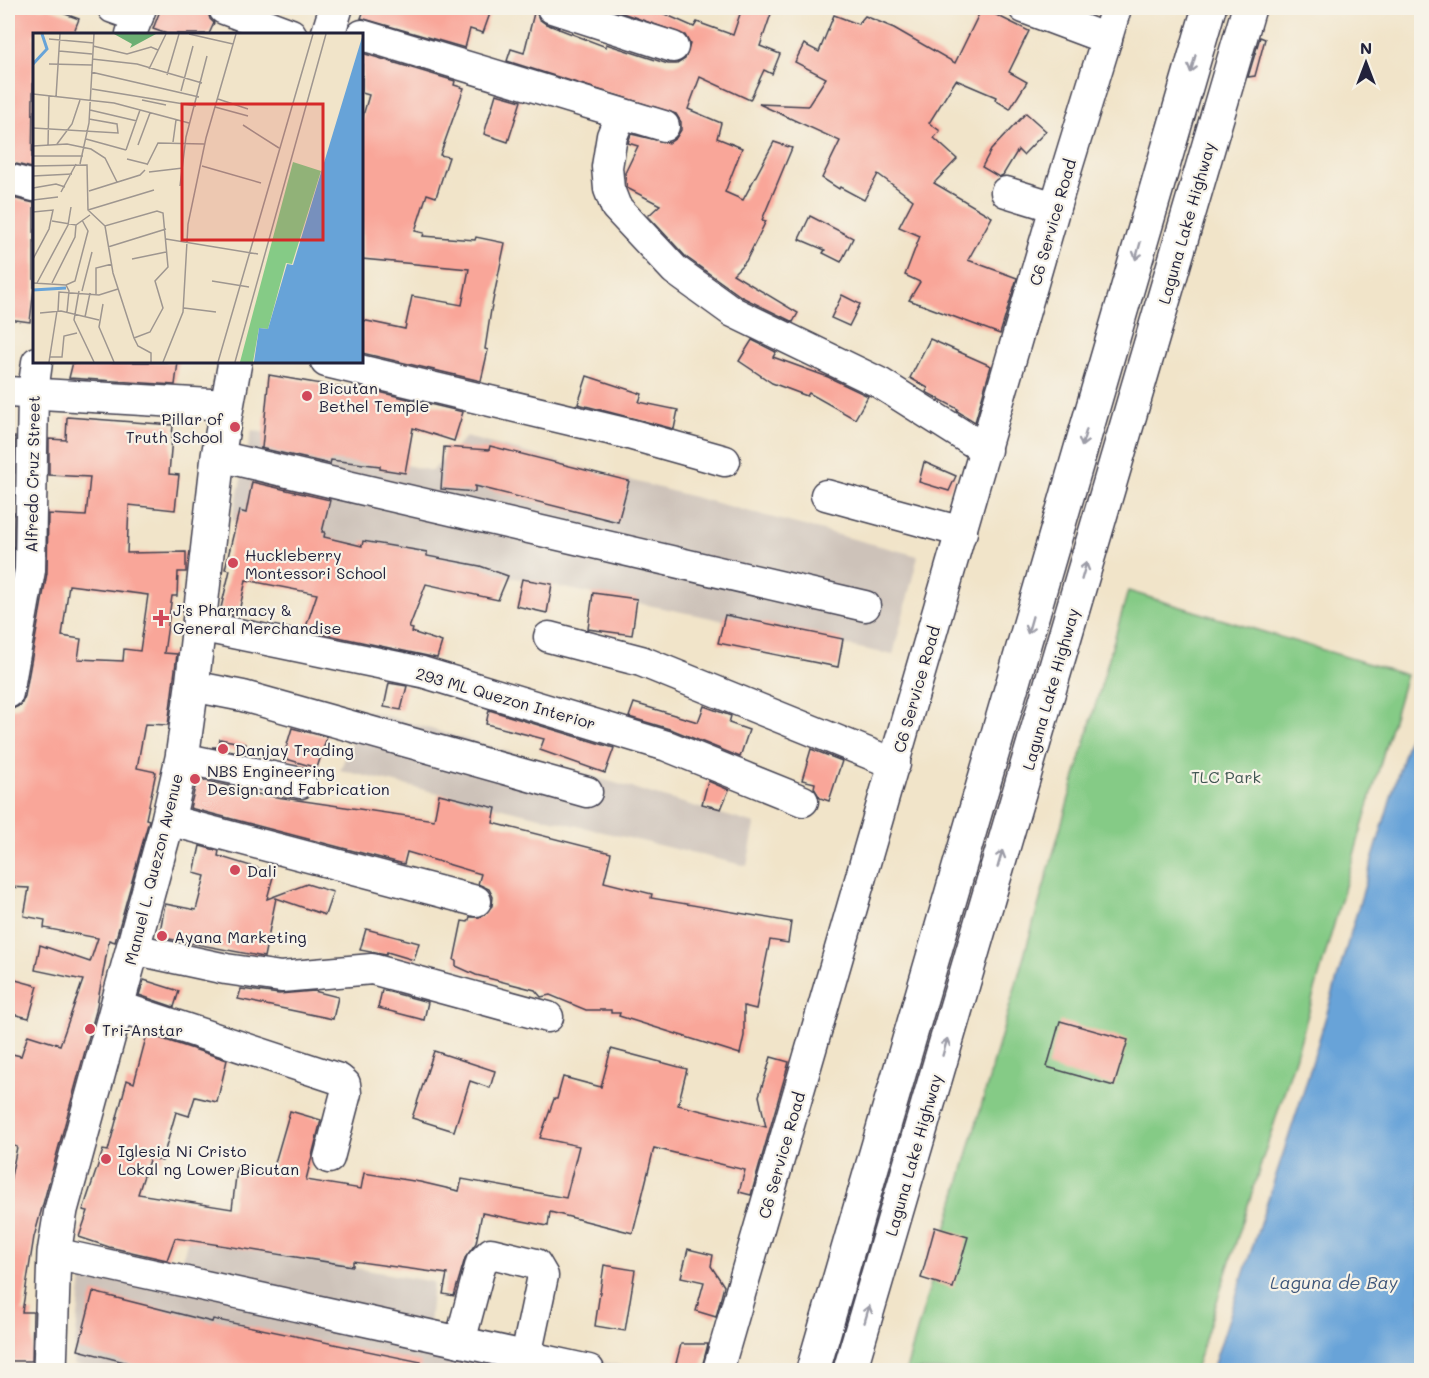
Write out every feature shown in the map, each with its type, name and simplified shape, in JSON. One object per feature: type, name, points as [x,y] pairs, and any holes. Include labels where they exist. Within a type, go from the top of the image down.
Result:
[{"type":"main road","points":[[813,1371],[1209,8]]},
{"type":"main road","name":"Laguna Lake Highway","points":[[850,1371],[1249,8]]},
{"type":"main road","name":"Manuel L. Quezon Avenue","points":[[50,1371],[54,1253],[62,1210],[168,820],[182,758],[218,456],[235,363]]},
{"type":"street","points":[[552,8],[673,47]]},
{"type":"street","points":[[1024,8],[1107,39]]},
{"type":"street","name":"C6 Service Road","points":[[718,1371],[1055,207],[1116,8]]},
{"type":"street","points":[[224,9],[288,33]]},
{"type":"street","points":[[343,28],[359,33]]},
{"type":"street","points":[[363,34],[664,126]]},
{"type":"street","points":[[621,114],[612,136],[607,179],[616,207],[675,270],[733,312],[880,383],[986,450]]},
{"type":"street","points":[[8,179],[33,186]]},
{"type":"street","points":[[1006,192],[1055,207]]},
{"type":"street","name":"Alfredo Cruz Street","points":[[8,693],[11,652],[30,570],[20,392],[36,363]]},
{"type":"street","points":[[330,363],[629,434],[725,461]]},
{"type":"street","points":[[20,392],[227,405]]},
{"type":"street","points":[[218,456],[865,606]]},
{"type":"street","points":[[826,495],[962,532]]},
{"type":"street","name":"293 ML Quezon Interior","points":[[199,626],[422,672],[667,746],[803,801]]},
{"type":"street","points":[[549,637],[641,661],[895,764]]},
{"type":"street","points":[[192,686],[243,696],[587,792]]},
{"type":"street","points":[[182,758],[301,783]]},
{"type":"street","points":[[168,820],[476,901]]},
{"type":"street","points":[[133,949],[226,969],[281,977],[372,969],[548,1017]]},
{"type":"street","points":[[117,1006],[339,1079],[345,1084],[346,1093],[329,1158]]},
{"type":"street","points":[[54,1253],[460,1342],[532,1362],[589,1371]]},
{"type":"street","points":[[460,1342],[481,1263],[491,1253],[536,1264],[543,1276],[532,1362]]},
{"type":"shaded area","points":[[252,430],[432,471],[466,437],[918,556],[893,655],[232,520]]},
{"type":"shaded area","points":[[366,710],[755,824],[747,866],[340,770]]},
{"type":"shaded area","points":[[188,1238],[433,1282],[429,1324],[641,1370],[103,1370],[73,1365],[85,1249],[179,1273]]},
{"type":"green space","name":"TLC Park","points":[[1128,591],[1406,675],[1298,1049],[1195,1370],[906,1370]]},
{"type":"water","name":"Laguna de Bay","points":[[1421,696],[1421,1370],[1212,1370],[1305,1087]]},
{"type":"building","points":[[8,8],[49,8],[79,19],[73,33],[33,33],[32,168],[8,162]]},
{"type":"building","points":[[161,8],[207,8],[210,19],[214,23],[209,33],[164,33],[153,29]]},
{"type":"building","points":[[365,8],[492,8],[483,33],[470,29],[465,48],[361,18]]},
{"type":"building","points":[[618,8],[651,8],[694,27],[697,22],[733,35],[742,8],[773,8],[760,46],[780,54],[772,74],[764,70],[750,100],[700,77],[688,109],[721,123],[717,138],[742,148],[725,192],[743,200],[774,142],[792,148],[762,220],[766,221],[746,261],[733,274],[798,313],[793,322],[742,297],[686,257],[648,216],[660,205],[627,188],[625,173],[638,146],[628,143],[631,134],[669,143],[681,130],[681,122],[676,114],[507,61],[511,49],[524,53],[535,9],[539,19],[546,24],[606,47],[606,44],[668,64],[677,64],[685,59],[690,44],[685,35],[617,11]]},
{"type":"building","points":[[982,8],[1029,31],[1009,72],[1027,82],[1010,109],[995,100],[996,97],[956,80],[929,123],[940,131],[934,138],[957,159],[934,183],[992,217],[968,260],[1017,278],[1000,334],[909,300],[920,282],[905,275],[920,236],[899,227],[913,200],[878,174],[864,200],[840,187],[839,189],[822,178],[840,141],[759,104],[808,106],[826,78],[795,62],[804,44],[819,52],[834,15],[858,24],[865,16],[894,28],[955,63]]},
{"type":"building","points":[[1260,37],[1265,39],[1255,76],[1248,77]]},
{"type":"building","points":[[363,53],[455,81],[454,85],[464,88],[440,155],[449,157],[436,197],[427,194],[415,231],[424,233],[423,236],[475,240],[476,237],[505,243],[491,310],[485,349],[488,350],[481,381],[363,353],[363,320],[405,329],[412,296],[462,305],[469,269],[363,259],[363,116],[369,95],[363,93]]},
{"type":"building","points":[[496,94],[521,101],[508,142],[484,134]]},
{"type":"building","points":[[1026,113],[1046,131],[1023,155],[1018,150],[1003,175],[999,177],[982,167],[991,150]]},
{"type":"building","points":[[8,197],[33,203],[33,296],[30,322],[8,319]]},
{"type":"building","points":[[810,216],[853,238],[841,262],[823,253],[825,250],[799,239]]},
{"type":"building","points":[[842,295],[860,304],[849,326],[831,318]]},
{"type":"building","points":[[930,339],[991,366],[975,422],[957,411],[958,409],[926,392],[928,388],[910,378]]},
{"type":"building","points":[[752,340],[776,352],[773,357],[828,377],[868,396],[855,419],[809,393],[807,396],[772,383],[739,361]]},
{"type":"building","points":[[73,363],[178,363],[175,385],[69,378]]},
{"type":"building","points":[[269,375],[362,391],[362,388],[463,412],[454,441],[413,428],[405,473],[380,469],[380,466],[331,460],[330,464],[260,448],[262,448]]},
{"type":"building","points":[[587,376],[642,394],[639,402],[678,410],[674,429],[578,404]]},
{"type":"building","points":[[67,417],[173,425],[169,474],[179,475],[175,510],[129,505],[127,553],[186,552],[186,572],[178,572],[177,596],[172,596],[164,653],[177,654],[168,725],[145,724],[137,768],[156,772],[146,819],[149,820],[115,942],[109,940],[96,1011],[34,1237],[22,1312],[33,1312],[32,1361],[8,1361],[8,1191],[17,1147],[8,1144],[8,1053],[21,1056],[28,1035],[60,1045],[83,980],[35,970],[40,945],[90,962],[98,938],[44,928],[45,920],[24,916],[29,888],[8,887],[8,721],[10,710],[21,705],[25,696],[47,573],[48,514],[86,516],[90,477],[49,475],[49,439],[66,440]],"holes":[[[69,585],[148,595],[140,651],[124,649],[123,661],[78,659],[81,639],[62,636]]]},
{"type":"building","points":[[8,437],[15,437],[14,473],[8,473]]},
{"type":"building","points":[[490,446],[629,481],[618,522],[475,486],[475,492],[441,489],[444,447],[489,450]]},
{"type":"building","points":[[924,462],[956,476],[949,491],[919,482]]},
{"type":"building","points":[[252,482],[330,500],[322,532],[325,532],[324,537],[362,546],[363,541],[427,552],[427,556],[480,566],[508,576],[498,600],[426,584],[409,628],[413,629],[412,632],[442,642],[437,658],[305,630],[317,594],[246,580],[238,616],[220,612],[230,570],[225,569],[239,511],[246,513]]},
{"type":"building","points":[[8,512],[14,512],[13,568],[8,598]]},
{"type":"building","points":[[522,579],[552,584],[547,613],[516,606]]},
{"type":"building","points":[[593,593],[637,599],[632,635],[588,629]]},
{"type":"building","points":[[725,615],[843,639],[838,667],[718,643]]},
{"type":"building","points":[[389,683],[407,686],[401,710],[384,707]]},
{"type":"building","points":[[634,703],[698,722],[704,706],[731,716],[729,723],[749,730],[740,757],[673,730],[629,717]]},
{"type":"building","points":[[489,710],[614,748],[605,773],[540,750],[544,739],[486,724]]},
{"type":"building","points":[[292,728],[327,737],[317,768],[283,758]]},
{"type":"building","points":[[220,739],[246,744],[244,753],[212,747],[218,747]]},
{"type":"building","points":[[811,749],[842,761],[829,801],[820,798],[814,788],[815,783],[802,780]]},
{"type":"building","points":[[197,779],[239,788],[238,791],[434,820],[439,794],[496,808],[493,823],[611,853],[604,882],[652,894],[651,898],[791,922],[788,943],[770,940],[756,1009],[744,1006],[744,1036],[740,1054],[619,1016],[620,1013],[611,1013],[611,1010],[586,1010],[550,995],[541,997],[535,990],[476,975],[456,966],[454,960],[462,921],[468,922],[470,917],[481,917],[492,906],[493,897],[489,889],[478,884],[481,874],[407,852],[404,864],[190,808]]},
{"type":"building","points":[[708,781],[729,790],[721,809],[702,804]]},
{"type":"building","points":[[200,846],[219,851],[218,856],[274,873],[267,899],[307,884],[333,892],[325,915],[276,898],[264,957],[159,937],[165,904],[196,910],[205,876],[194,873]]},
{"type":"building","points":[[366,929],[419,943],[414,960],[387,952],[386,955],[360,950]]},
{"type":"building","points":[[8,978],[38,986],[29,1018],[8,1013]]},
{"type":"building","points":[[144,980],[179,991],[174,1007],[139,995]]},
{"type":"building","points":[[241,989],[279,994],[314,991],[338,997],[333,1019],[238,999]]},
{"type":"building","points":[[382,990],[428,1002],[424,1020],[378,1008]]},
{"type":"building","points":[[1060,1021],[1128,1040],[1114,1086],[1047,1067]]},
{"type":"building","points":[[147,1034],[227,1060],[217,1102],[195,1097],[189,1116],[176,1112],[162,1161],[150,1157],[138,1194],[232,1209],[237,1168],[272,1173],[290,1111],[321,1120],[306,1180],[361,1189],[364,1173],[459,1191],[462,1179],[566,1198],[579,1146],[540,1138],[554,1099],[557,1099],[563,1077],[601,1087],[611,1049],[687,1069],[678,1105],[766,1127],[759,1096],[771,1057],[789,1062],[751,1195],[739,1192],[745,1170],[654,1148],[633,1233],[550,1212],[548,1226],[482,1213],[476,1243],[465,1258],[454,1296],[443,1294],[447,1274],[353,1261],[353,1266],[175,1238],[167,1260],[109,1247],[79,1237],[88,1211],[83,1210],[103,1150],[108,1151],[127,1080],[134,1083]]},
{"type":"building","points":[[434,1051],[495,1071],[490,1088],[470,1081],[454,1131],[412,1118]]},
{"type":"building","points":[[935,1227],[968,1237],[953,1288],[921,1278]]},
{"type":"building","points":[[688,1249],[713,1255],[711,1266],[724,1286],[716,1317],[696,1311],[704,1282],[681,1277]]},
{"type":"building","points":[[604,1265],[635,1270],[625,1331],[595,1326]]},
{"type":"building","points":[[93,1292],[212,1322],[213,1319],[421,1362],[420,1371],[159,1371],[78,1350]]},
{"type":"building","points":[[681,1344],[708,1344],[701,1371],[674,1371]]},
{"type":"place","name":"Bicutan Bethel Temple","points":[[307,396]]},
{"type":"place","name":"Pillar of Truth School","points":[[235,427]]},
{"type":"place","name":"Huckleberry Montessori School","points":[[233,563]]},
{"type":"place","name":"J's Pharmacy & General Merchandise","points":[[161,618]]},
{"type":"place","name":"Danjay Trading","points":[[223,749]]},
{"type":"place","name":"NBS Engineering Design and Fabrication","points":[[195,779]]},
{"type":"place","name":"Dali","points":[[235,870]]},
{"type":"place","name":"Ayana Marketing","points":[[162,936]]},
{"type":"place","name":"Tri-Anstar","points":[[90,1029]]},
{"type":"place","name":"Iglesia Ni Cristo Lokal ng Lower Bicutan","points":[[106,1159]]}]
